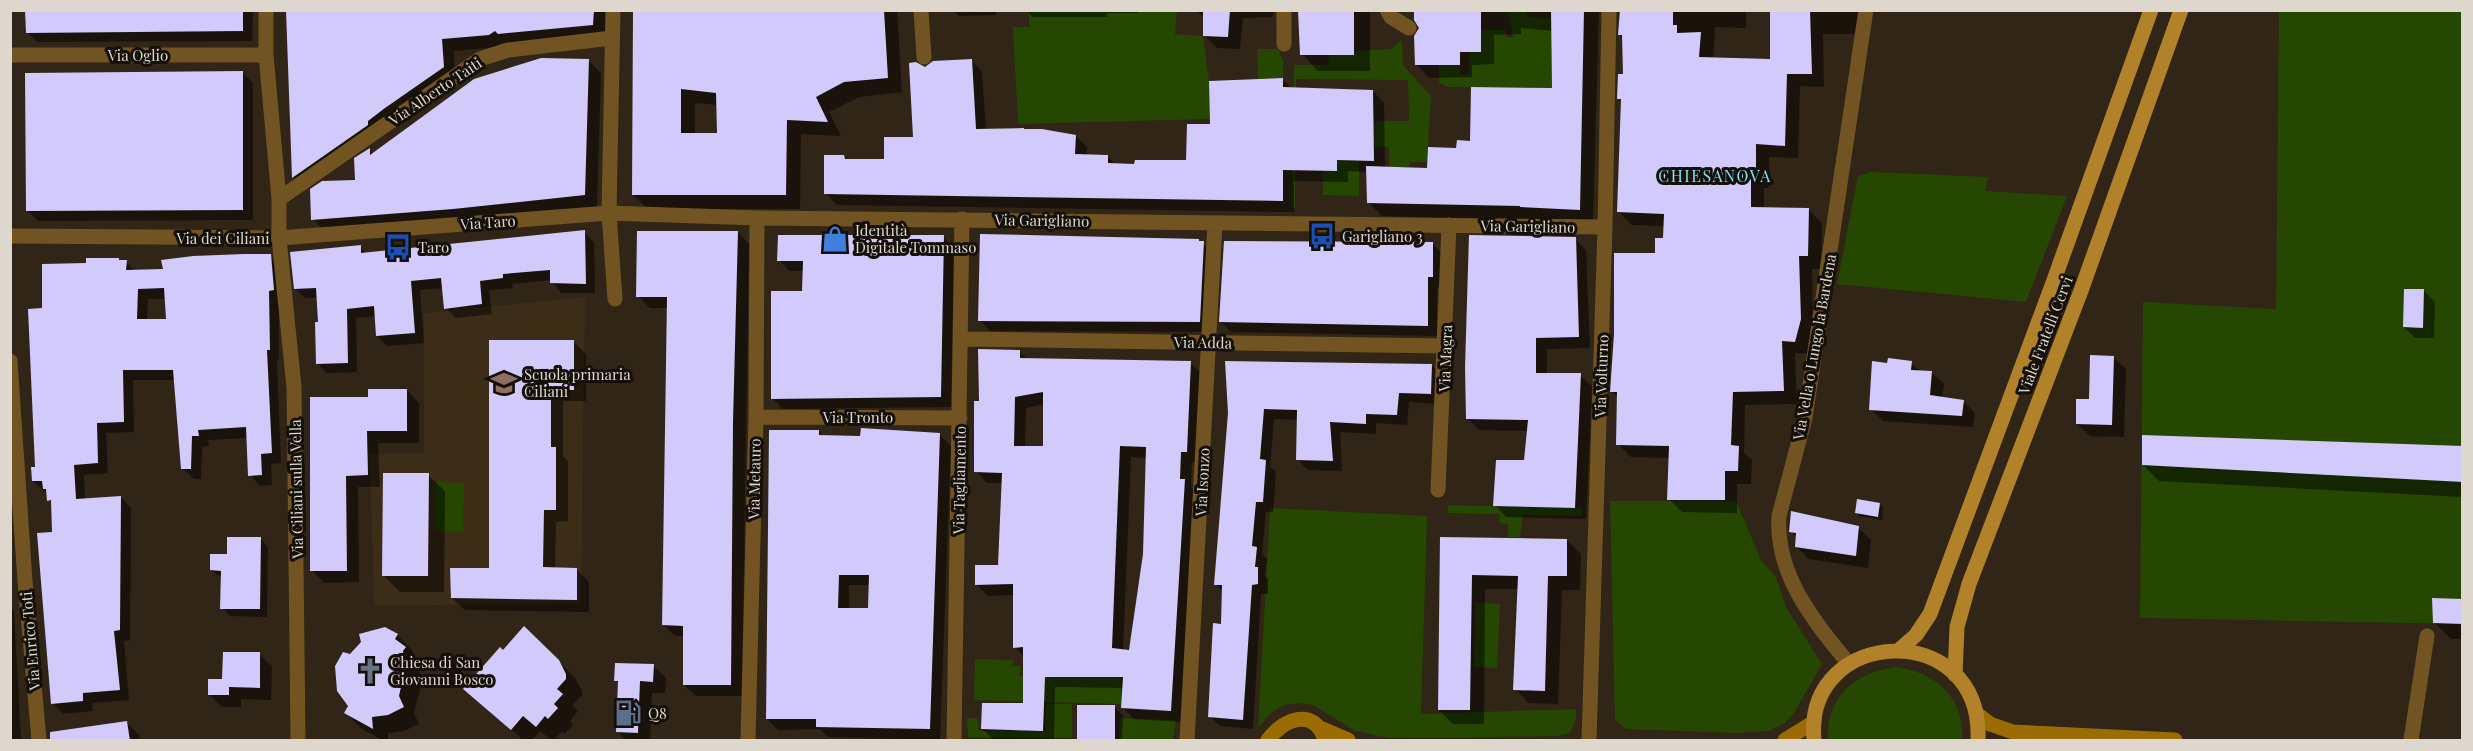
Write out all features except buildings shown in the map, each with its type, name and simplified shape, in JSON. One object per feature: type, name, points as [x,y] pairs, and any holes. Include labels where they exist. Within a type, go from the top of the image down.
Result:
[{"type":"main road","name":"Viale Fratelli Cervi","points":[[1899,650],[1916,635],[1930,614],[2151,10]]},
{"type":"main road","name":"Viale Fratelli Cervi","points":[[1956,675],[1957,627],[1969,584],[2082,288],[2181,10]]},
{"type":"main road","points":[[1814,741],[1814,722],[1818,705],[1825,690],[1836,676],[1849,664],[1864,656],[1899,650],[1930,657],[1956,675],[1969,693],[1977,714],[1978,741]]},
{"type":"street","name":"Via dei Ciliani","points":[[10,236],[279,238],[279,199],[266,55],[266,10]]},
{"type":"street","points":[[613,10],[609,213],[615,299]]},
{"type":"street","points":[[921,10],[924,57]]},
{"type":"street","points":[[1284,10],[1284,44]]},
{"type":"street","points":[[1387,10],[1391,17],[1409,28]]},
{"type":"street","name":"Via Volturno","points":[[1589,741],[1605,227],[1608,10]]},
{"type":"street","name":"Via Vella o Lungo la Bardena","points":[[1849,664],[1800,599],[1787,568],[1778,531],[1779,516],[1805,418],[1866,10]]},
{"type":"street","name":"Via Alberto Taiti","points":[[279,199],[480,59],[508,50],[612,38]]},
{"type":"street","name":"Via Oglio","points":[[10,55],[266,55]]},
{"type":"street","name":"Via Garigliano","points":[[609,213],[757,218],[1605,227]]},
{"type":"street","name":"Via Taro","points":[[279,238],[609,213]]},
{"type":"street","name":"Via Metauro","points":[[748,741],[756,417],[757,218]]},
{"type":"street","name":"Via Tagliamento","points":[[954,741],[962,219]]},
{"type":"street","name":"Via Isonzo","points":[[1187,741],[1215,223]]},
{"type":"street","name":"Via Magra","points":[[1438,490],[1449,225]]},
{"type":"street","name":"Via Ciliani sulla Vella","points":[[279,238],[294,387],[298,741]]},
{"type":"street","name":"Via Adda","points":[[961,339],[1445,346]]},
{"type":"street","name":"Via Enrico Toti","points":[[10,362],[18,577],[39,741]]},
{"type":"street","name":"Via Tronto","points":[[756,417],[960,418]]},
{"type":"street","points":[[2411,741],[2427,636]]},
{"type":"street","points":[[1977,714],[1990,724],[2013,732],[2175,741]]},
{"type":"street","points":[[1268,741],[1279,728],[1295,720],[1315,722],[1324,735],[1348,741]]},
{"type":"street","points":[[1785,741],[1814,722]]},
{"type":"shaded area","name":"Scuola primaria Ciliani","points":[[585,297],[581,603],[374,606],[370,454],[424,453],[424,313]]},
{"type":"green space","points":[[1028,11],[1177,11],[1175,34],[1203,36],[1209,81],[1210,119],[1018,124],[1013,27],[1030,27]]},
{"type":"green space","points":[[1508,11],[1527,11],[1527,17],[1551,19],[1552,88],[1447,87],[1439,82],[1439,65],[1460,65],[1461,74],[1469,74],[1469,52],[1481,51],[1481,30],[1506,30],[1506,37],[1513,37]]},
{"type":"green space","points":[[2279,11],[2462,11],[2462,624],[2140,618],[2143,302],[2276,309]]},
{"type":"green space","points":[[1402,40],[1403,65],[1431,96],[1427,162],[1410,162],[1409,167],[1389,167],[1389,147],[1359,146],[1359,196],[1323,195],[1323,171],[1336,171],[1336,121],[1409,121],[1408,80],[1296,79],[1295,207],[1292,207],[1294,65],[1328,65],[1329,55],[1353,55],[1354,51],[1391,49]]},
{"type":"green space","points":[[1257,49],[1278,49],[1283,61],[1283,78],[1258,79]]},
{"type":"green space","points":[[1871,172],[1988,177],[1985,191],[2067,196],[2026,302],[1837,284],[1858,176]]},
{"type":"green space","points":[[436,482],[464,483],[463,532],[435,531]]},
{"type":"green space","points":[[1610,501],[1736,501],[1761,560],[1776,577],[1786,607],[1822,664],[1794,713],[1785,723],[1769,731],[1735,733],[1626,729],[1615,720]]},
{"type":"green space","points":[[1448,505],[1575,508],[1582,509],[1582,516],[1523,515],[1520,537],[1508,537],[1508,524],[1499,523],[1500,514],[1448,513]]},
{"type":"green space","points":[[1270,508],[1427,516],[1421,714],[1576,709],[1576,719],[1571,732],[1559,736],[1389,738],[1355,731],[1313,705],[1298,703],[1284,705],[1270,714],[1258,728]]},
{"type":"green space","points":[[1475,602],[1500,604],[1497,668],[1474,667]]},
{"type":"green space","points":[[975,659],[1013,660],[1012,666],[1021,666],[1020,676],[1121,677],[1121,704],[974,700]]},
{"type":"green space","points":[[1896,667],[1924,675],[1945,690],[1959,712],[1962,740],[1828,740],[1832,711],[1846,689],[1868,674]]},
{"type":"green space","points":[[1046,704],[1072,704],[1072,738],[968,737],[967,718],[978,719],[979,731],[1045,731]]},
{"type":"green space","points":[[1120,718],[1176,720],[1173,740],[1119,740]]},
{"type":"place","name":"Garigliano 3","points":[[1322,236]]},
{"type":"place","name":"Identità Digitale Tommaso","points":[[835,239]]},
{"type":"place","name":"Taro","points":[[398,247]]},
{"type":"place","name":"Scuola primaria Ciliani","points":[[504,383]]},
{"type":"place","name":"Chiesa di San Giovanni Bosco","points":[[370,671]]},
{"type":"place","name":"Q8","points":[[628,713]]},
{"type":"district","name":"CHIESANOVA","points":[[1715,175]]}]
